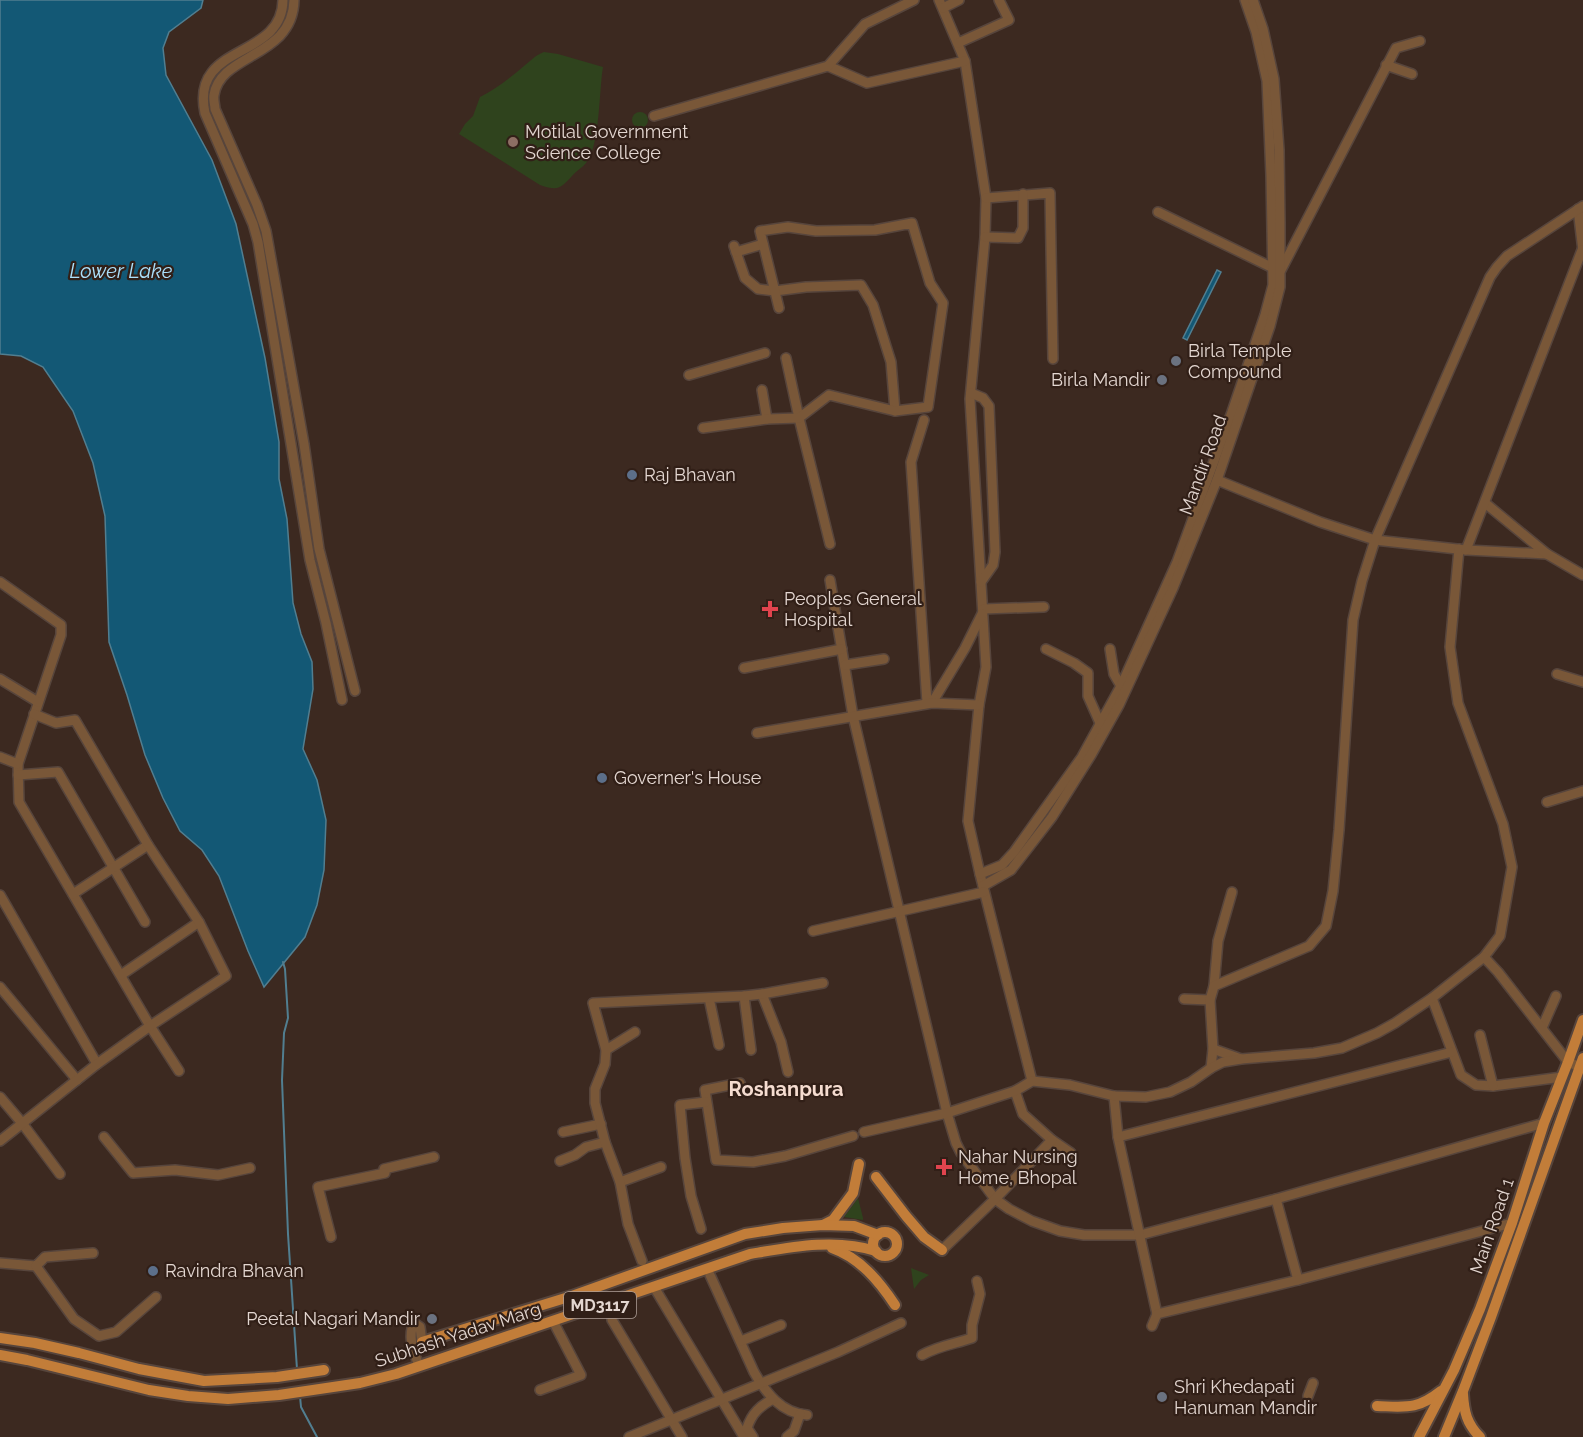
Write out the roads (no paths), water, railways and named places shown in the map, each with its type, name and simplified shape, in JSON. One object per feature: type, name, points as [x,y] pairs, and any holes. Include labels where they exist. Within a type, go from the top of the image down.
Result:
[{"type":"main road","name":"Main Road 1","points":[[1419,1437],[1445,1387],[1480,1309],[1512,1223],[1544,1123],[1583,1020]]},
{"type":"main road","name":"Main Road 1","points":[[1444,1437],[1491,1317],[1582,1063]]},
{"type":"main road","points":[[823,1225],[833,1221],[853,1193],[859,1164]]},
{"type":"main road","points":[[876,1177],[924,1237],[942,1250]]},
{"type":"main road","name":"Subhash Yadav Marg","points":[[422,1342],[572,1296],[745,1234],[823,1225],[854,1226],[878,1235]]},
{"type":"main road","name":"MD3117","points":[[876,1251],[879,1255],[888,1256],[896,1251],[897,1246],[892,1233],[882,1232],[878,1235]]},
{"type":"main road","points":[[876,1251],[873,1242],[878,1235]]},
{"type":"main road","points":[[823,1245],[838,1250],[866,1269],[895,1305]]},
{"type":"main road","name":"Subhash Yadav Marg","points":[[0,1355],[188,1396],[228,1399],[279,1395],[360,1383],[419,1366],[750,1254],[823,1245],[853,1246],[876,1251]]},
{"type":"main road","points":[[0,1338],[35,1343],[138,1369],[204,1381],[277,1377],[324,1370]]},
{"type":"main road","points":[[1377,1406],[1417,1406],[1428,1401],[1445,1387]]},
{"type":"main road","points":[[1463,1391],[1466,1419],[1480,1437]]},
{"type":"street","points":[[283,0],[280,20],[269,34],[212,70],[205,85],[203,104],[253,224],[258,242],[310,560],[342,700]]},
{"type":"street","points":[[294,0],[290,19],[282,33],[270,46],[232,68],[217,86],[213,97],[215,109],[266,231],[304,444],[319,549],[356,691]]},
{"type":"street","points":[[654,116],[828,66],[865,24],[914,0]]},
{"type":"street","points":[[960,0],[941,4],[965,61],[986,198],[985,237],[971,393],[986,667],[979,705],[968,821],[1032,1081]]},
{"type":"street","points":[[958,43],[1009,20],[999,0]]},
{"type":"street","name":"Mandir Road","points":[[813,931],[984,889],[1011,870],[1052,817],[1091,755],[1119,705],[1147,647],[1217,480],[1270,326],[1279,292],[1267,81],[1257,32],[1245,0]]},
{"type":"street","name":"Mandir Road","points":[[980,874],[1002,865],[1014,852],[1082,757],[1121,686],[1176,562],[1235,402],[1264,315],[1276,270],[1279,150],[1275,79],[1263,29],[1253,0]]},
{"type":"street","points":[[1158,212],[1276,270],[1396,48],[1420,41]]},
{"type":"street","points":[[828,66],[867,83],[965,61]]},
{"type":"street","points":[[1386,65],[1412,74]]},
{"type":"street","points":[[986,198],[1050,193],[1053,359]]},
{"type":"street","points":[[985,237],[1018,238],[1023,228],[1023,194]]},
{"type":"street","points":[[864,1132],[947,1113],[1015,1091],[1032,1081],[1070,1085],[1114,1096],[1146,1097],[1170,1092],[1223,1062],[1342,1048],[1377,1033],[1432,998],[1484,957],[1500,936],[1512,867],[1503,824],[1458,703],[1450,647],[1462,549],[1485,503],[1583,250],[1580,207],[1507,256],[1490,277],[1375,540],[1353,620],[1339,830],[1333,891],[1326,926],[1309,946],[1214,986]]},
{"type":"street","points":[[703,428],[767,419],[799,418],[829,395],[895,411],[928,407],[943,303],[930,283],[912,223],[875,230],[816,231],[788,227],[760,231],[779,308]]},
{"type":"street","points":[[764,244],[735,249],[745,278],[759,289],[775,291],[806,287],[861,285],[873,305],[891,362],[895,411]]},
{"type":"street","points":[[690,375],[765,353]]},
{"type":"street","points":[[786,358],[830,544]]},
{"type":"street","points":[[762,390],[767,419]]},
{"type":"street","points":[[971,393],[983,398],[989,406],[995,552],[993,565],[981,582]]},
{"type":"street","points":[[924,420],[910,462],[929,703]]},
{"type":"street","points":[[1217,480],[1320,522],[1375,540],[1462,549],[1547,554]]},
{"type":"street","points":[[1485,503],[1547,554],[1583,575]]},
{"type":"street","points":[[830,580],[854,716],[947,1113],[961,1153],[995,1199],[1019,1215],[1060,1231],[1084,1235],[1140,1234],[1276,1199],[1544,1123]]},
{"type":"street","points":[[0,582],[61,626],[18,764],[19,802],[150,1026],[179,1071]]},
{"type":"street","points":[[983,610],[1044,607]]},
{"type":"street","points":[[929,703],[965,648],[983,610]]},
{"type":"street","points":[[744,668],[842,649]]},
{"type":"street","points":[[1046,649],[1088,673],[1088,696],[1100,723]]},
{"type":"street","points":[[1110,649],[1114,674],[1121,686]]},
{"type":"street","points":[[845,665],[884,659]]},
{"type":"street","points":[[1557,674],[1583,682]]},
{"type":"street","points":[[0,679],[38,702]]},
{"type":"street","points":[[757,733],[929,703],[979,705]]},
{"type":"street","points":[[0,1141],[97,1064],[226,976],[199,922],[148,844],[75,720],[56,723],[34,714]]},
{"type":"street","points":[[0,757],[18,764]]},
{"type":"street","points":[[18,775],[58,772],[145,922]]},
{"type":"street","points":[[1547,802],[1583,791]]},
{"type":"street","points":[[73,894],[148,844]]},
{"type":"street","points":[[1211,1068],[1214,1049],[1210,1000],[1214,986],[1218,941],[1232,892]]},
{"type":"street","points":[[0,895],[97,1064]]},
{"type":"street","points":[[121,975],[199,922]]},
{"type":"street","points":[[1484,957],[1568,1062],[1582,1063]]},
{"type":"street","points":[[642,1261],[628,1224],[620,1182],[605,1142],[596,1103],[595,1089],[605,1064],[606,1050],[593,1003],[744,996],[823,983]]},
{"type":"street","points":[[0,987],[77,1080]]},
{"type":"street","points":[[762,994],[781,1042],[788,1072]]},
{"type":"street","points":[[744,996],[751,1050]]},
{"type":"street","points":[[1542,1028],[1556,996]]},
{"type":"street","points":[[709,998],[719,1045]]},
{"type":"street","points":[[1432,998],[1461,1076],[1476,1085],[1493,1086],[1562,1077]]},
{"type":"street","points":[[1184,999],[1210,1000]]},
{"type":"street","points":[[606,1050],[635,1032]]},
{"type":"street","points":[[1479,1035],[1493,1086]]},
{"type":"street","points":[[1214,1049],[1241,1059]]},
{"type":"street","points":[[1118,1137],[1452,1052]]},
{"type":"street","points":[[740,1083],[705,1090],[716,1160],[753,1162],[785,1156],[853,1136]]},
{"type":"street","points":[[1015,1091],[1023,1114],[1052,1140],[1071,1153]]},
{"type":"street","points":[[1114,1096],[1118,1137],[1157,1314],[1152,1326]]},
{"type":"street","points":[[0,1097],[60,1174]]},
{"type":"street","points":[[701,1229],[691,1196],[685,1158],[681,1105],[706,1102]]},
{"type":"street","points":[[563,1132],[601,1124]]},
{"type":"street","points":[[104,1137],[133,1173],[175,1170],[218,1175],[250,1168]]},
{"type":"street","points":[[942,1250],[1052,1140]]},
{"type":"street","points":[[560,1161],[575,1155],[586,1147],[605,1142]]},
{"type":"street","points":[[331,1237],[318,1187],[434,1157]]},
{"type":"street","points":[[620,1182],[660,1167]]},
{"type":"street","points":[[1276,1199],[1298,1280]]},
{"type":"street","points":[[1157,1314],[1298,1280],[1512,1223]]},
{"type":"street","points":[[36,1266],[45,1257],[93,1253]]},
{"type":"street","points":[[0,1263],[36,1266],[74,1319],[99,1336],[116,1332],[156,1297]]},
{"type":"street","points":[[710,1275],[761,1383],[773,1400],[787,1410],[803,1415],[794,1431],[787,1437]]},
{"type":"street","points":[[922,1355],[935,1348],[972,1338],[972,1325],[980,1294],[977,1281]]},
{"type":"street","points":[[654,1287],[744,1437]]},
{"type":"street","points":[[612,1320],[682,1437]]},
{"type":"street","points":[[540,1390],[580,1375],[553,1321]]},
{"type":"street","points":[[419,1366],[412,1346],[411,1329],[414,1323],[420,1327],[422,1342]]},
{"type":"street","points":[[629,1437],[838,1352],[901,1323]]},
{"type":"street","points":[[741,1341],[781,1325]]},
{"type":"street","points":[[1308,1396],[1313,1383]]},
{"type":"street","points":[[753,1437],[747,1428],[750,1419],[760,1406],[773,1400]]},
{"type":"water","name":"Lower Lake","points":[[0,0],[203,0],[201,8],[169,32],[163,48],[166,75],[212,160],[236,224],[265,358],[279,442],[279,479],[287,519],[293,603],[301,634],[312,662],[313,689],[303,749],[317,780],[326,820],[324,870],[317,905],[305,937],[264,987],[219,876],[202,850],[180,831],[145,755],[109,642],[105,516],[93,463],[73,411],[43,367],[21,356],[0,354]]},
{"type":"water","points":[[1217,270],[1221,272],[1187,340],[1183,338]]},
{"type":"waterway","points":[[283,962],[288,1018],[284,1033],[282,1080],[288,1234],[297,1369]]},
{"type":"waterway","points":[[300,1396],[301,1407],[317,1437]]},
{"type":"place","name":"Motilal Government Science College","points":[[513,142]]},
{"type":"place","name":"Birla Temple Compound","points":[[1176,361]]},
{"type":"place","name":"Birla Mandir","points":[[1162,380]]},
{"type":"place","name":"Raj Bhavan","points":[[632,475]]},
{"type":"place","name":"Peoples General Hospital","points":[[770,609]]},
{"type":"place","name":"Governer's House","points":[[602,778]]},
{"type":"place","name":"Nahar Nursing Home, Bhopal","points":[[944,1167]]},
{"type":"place","name":"Ravindra Bhavan","points":[[153,1271]]},
{"type":"place","name":"Peetal Nagari Mandir","points":[[432,1319]]},
{"type":"place","name":"Shri Khedapati Hanuman Mandir","points":[[1162,1397]]},
{"type":"district","name":"Roshanpura","points":[[786,1089]]}]
